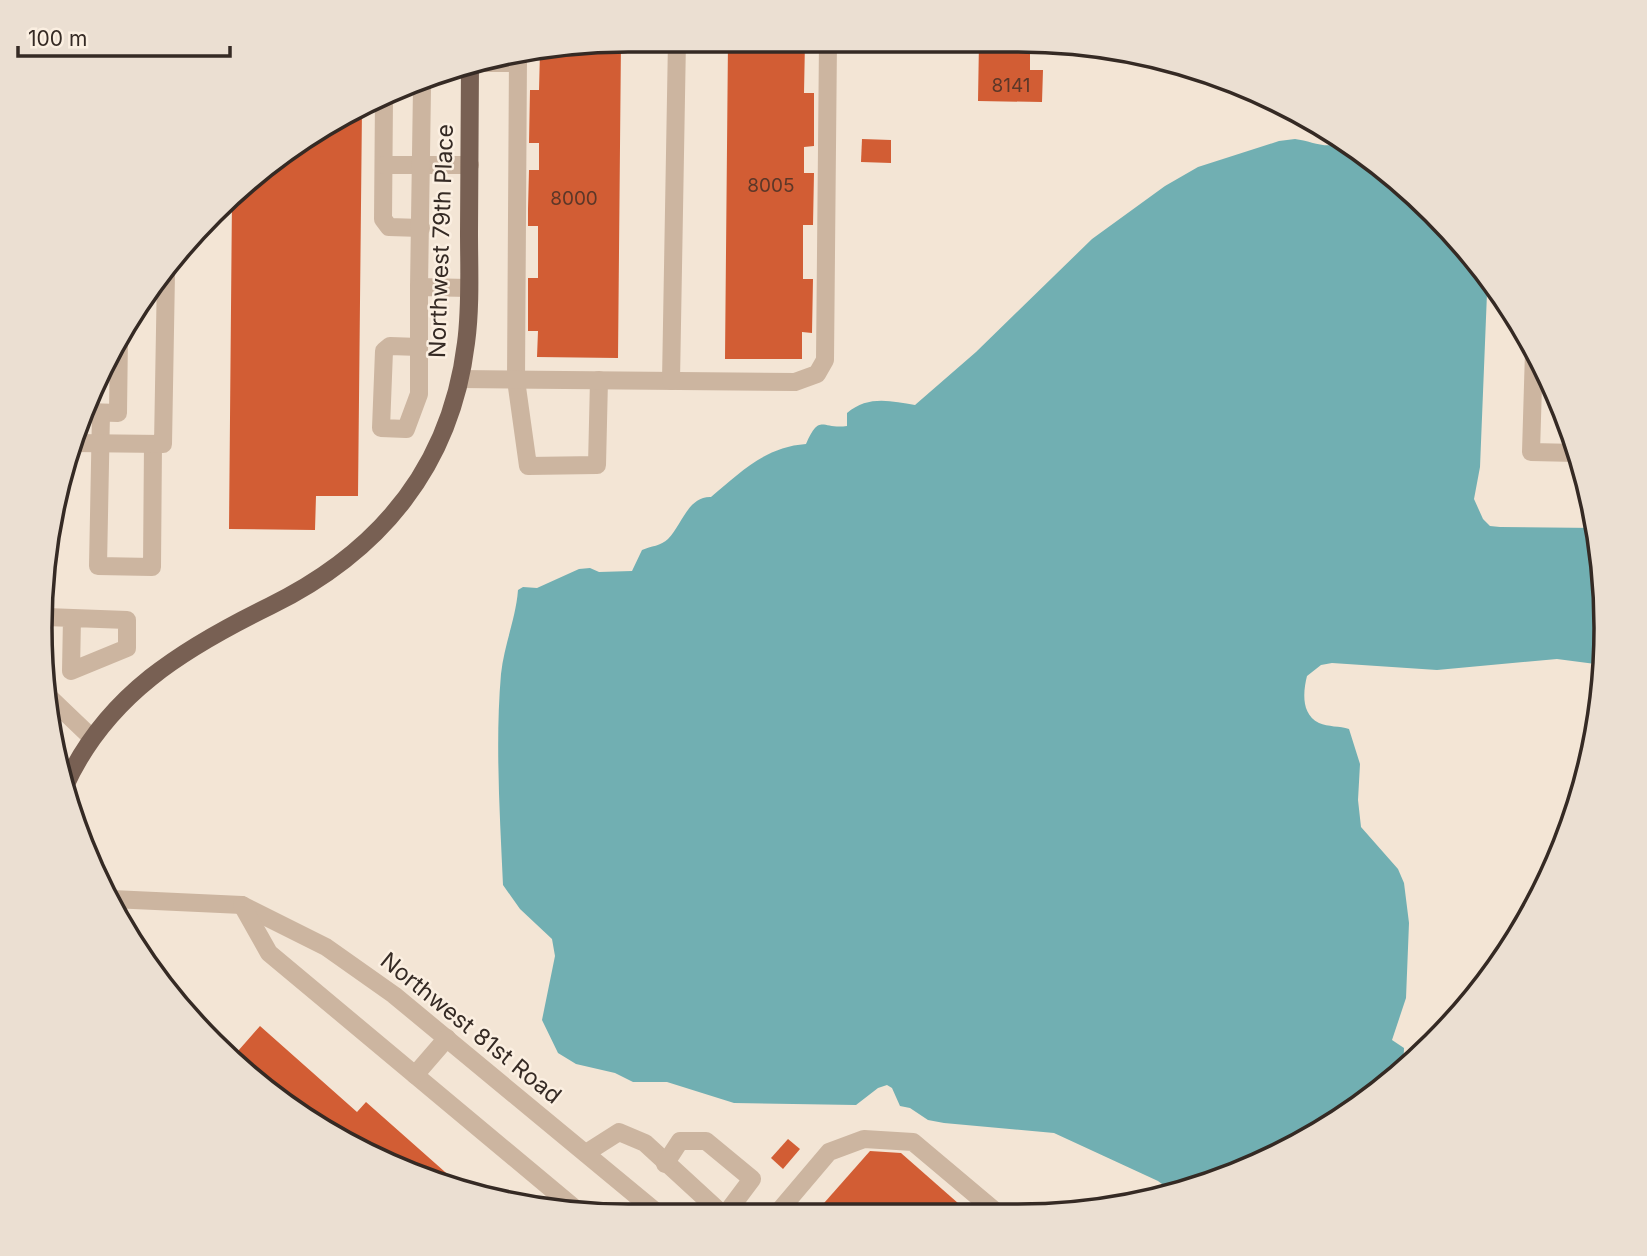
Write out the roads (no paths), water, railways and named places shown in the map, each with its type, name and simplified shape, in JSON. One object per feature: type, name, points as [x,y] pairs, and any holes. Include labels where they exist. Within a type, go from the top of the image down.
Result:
[{"type":"main road","name":"Northwest 79th Place","points":[[71,775],[92,738],[125,698],[164,665],[210,635],[312,584],[367,544],[399,508],[425,469],[445,428],[460,379],[466,341],[469,288],[470,75]]},
{"type":"street","points":[[671,381],[677,52]]},
{"type":"street","points":[[460,379],[796,382],[817,374],[825,360],[828,52]]},
{"type":"street","points":[[518,64],[516,380],[528,466],[597,465],[599,380]]},
{"type":"street","points":[[419,346],[390,346],[384,351],[381,428],[406,429],[419,394],[422,91]]},
{"type":"street","points":[[384,107],[383,219],[389,227],[421,228]]},
{"type":"street","points":[[383,165],[470,165]]},
{"type":"street","points":[[83,443],[163,444],[166,285]]},
{"type":"street","points":[[419,287],[469,288]]},
{"type":"street","points":[[95,412],[118,413],[118,362]]},
{"type":"street","points":[[1533,370],[1531,452],[1567,453]]},
{"type":"street","points":[[94,413],[100,443],[97,566],[152,567],[153,444]]},
{"type":"street","points":[[53,617],[72,618]]},
{"type":"street","points":[[57,705],[92,738]]},
{"type":"street","points":[[121,899],[242,905],[269,953],[565,1200]]},
{"type":"street","name":"Northwest 81st Road","points":[[242,905],[326,947],[394,995],[586,1153],[641,1204]]},
{"type":"street","points":[[415,1074],[447,1038]]},
{"type":"street","points":[[586,1153],[619,1132],[645,1143],[664,1164],[719,1204]]},
{"type":"street","points":[[785,1204],[829,1152],[864,1139],[913,1142],[987,1204]]},
{"type":"street","points":[[664,1164],[680,1141],[706,1141],[752,1179],[732,1204]]},
{"type":"water","points":[[1295,139],[1332,145],[1339,149],[1398,195],[1426,221],[1476,278],[1487,293],[1480,467],[1474,499],[1483,519],[1490,526],[1585,528],[1590,553],[1593,664],[1557,659],[1437,670],[1332,663],[1321,665],[1307,676],[1304,696],[1309,714],[1319,723],[1349,729],[1360,764],[1358,800],[1361,827],[1398,869],[1404,883],[1409,923],[1406,998],[1392,1040],[1404,1048],[1403,1056],[1339,1107],[1274,1144],[1204,1173],[1163,1185],[1054,1133],[928,1120],[910,1108],[900,1106],[892,1088],[887,1085],[878,1088],[856,1105],[734,1103],[667,1082],[633,1082],[615,1073],[576,1064],[558,1053],[542,1020],[555,956],[552,939],[520,909],[503,885],[499,700],[501,674],[518,590],[523,587],[537,588],[579,569],[590,568],[599,572],[632,571],[642,550],[668,539],[691,506],[703,498],[711,497],[754,462],[778,450],[806,444],[819,425],[847,426],[847,413],[863,404],[880,401],[915,405],[976,352],[1092,239],[1165,186],[1198,167],[1279,141]]}]
